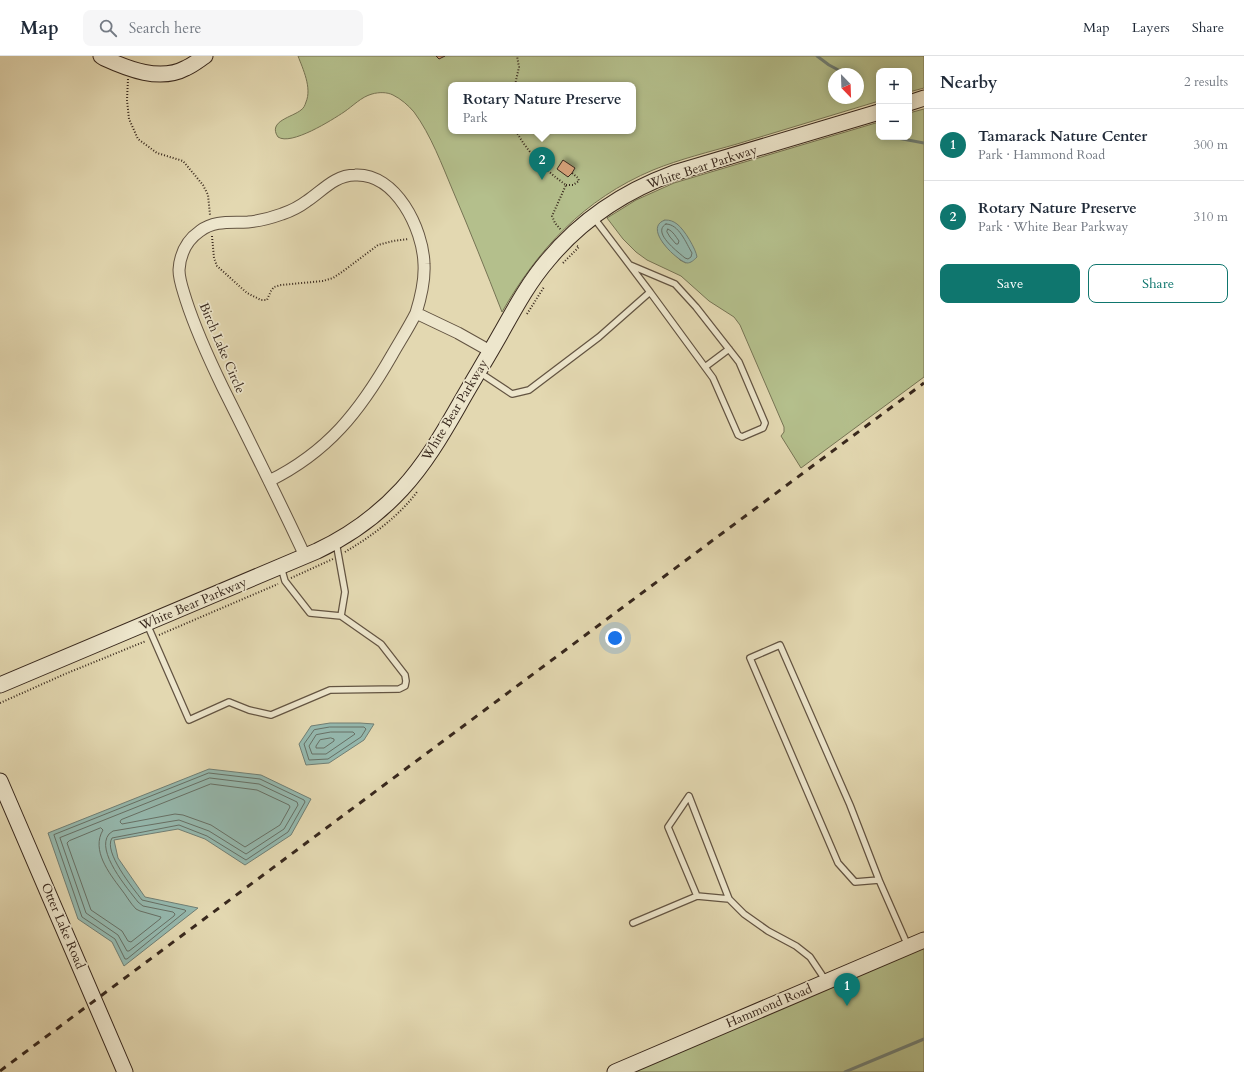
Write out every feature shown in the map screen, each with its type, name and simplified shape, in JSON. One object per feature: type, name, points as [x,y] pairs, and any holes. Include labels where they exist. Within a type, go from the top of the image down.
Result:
[{"type":"street","points":[[101,56],[129,69],[144,72],[171,73],[185,69],[205,56]]},
{"type":"street","points":[[912,102],[924,98]]},
{"type":"street","name":"White Bear Parkway","points":[[0,685],[147,624],[283,574],[305,556],[337,549],[408,483],[435,446],[522,297],[542,268],[569,237],[593,216],[627,194],[674,173],[876,113]]},
{"type":"street","name":"Birch Lake Circle","points":[[269,481],[283,474],[310,456],[335,435],[351,417],[375,384],[416,312],[422,293],[424,278],[424,258],[420,238],[406,209],[388,188],[376,179],[356,174],[344,176],[334,180],[300,206],[276,216],[254,221],[222,222],[211,225],[194,235],[184,250],[180,262],[181,281],[191,316],[201,342],[305,556]]},
{"type":"street","points":[[416,312],[490,351]]},
{"type":"street","name":"Otter Lake Road","points":[[0,781],[3,799],[125,1072]]},
{"type":"street","name":"Hammond Road","points":[[615,1072],[924,940]]},
{"type":"lane","points":[[593,216],[630,266],[650,292],[705,367],[714,378],[738,436],[742,438],[763,428],[765,423],[739,362],[696,307],[675,284],[630,266]]},
{"type":"lane","points":[[479,371],[512,394],[529,390],[599,337],[650,292]]},
{"type":"lane","points":[[705,367],[729,350]]},
{"type":"lane","points":[[337,549],[346,592],[341,616]]},
{"type":"lane","points":[[147,624],[189,720],[229,702],[249,710],[271,715],[330,690],[399,689],[405,686],[405,675],[381,644],[341,616],[310,612],[283,574]]},
{"type":"lane","points":[[879,880],[855,882],[838,863],[750,658],[780,645],[850,805],[879,880],[908,946]]},
{"type":"lane","points":[[697,896],[668,827],[689,796],[729,899],[744,914],[768,931],[796,946],[810,957],[826,982]]},
{"type":"lane","points":[[633,923],[697,896],[729,899]]},
{"type":"path","points":[[516,82],[519,67],[517,56]]},
{"type":"path","points":[[129,69],[127,100],[129,119],[138,139],[157,153],[183,161],[203,185],[208,195],[214,258],[217,266],[247,294],[261,300],[267,300],[274,287],[281,284],[323,281],[342,272],[378,245],[393,241],[420,238]]},
{"type":"path","points":[[518,134],[545,169],[566,185],[573,185],[579,181],[578,177],[572,173]]},
{"type":"path","points":[[560,229],[552,216],[566,185]]},
{"type":"path","points":[[558,268],[579,248]]},
{"type":"path","points":[[527,314],[546,284]]},
{"type":"path","points":[[0,703],[65,674],[154,638],[283,574],[314,569],[337,549],[364,540],[393,518],[421,487]]},
{"type":"green space","points":[[298,56],[924,56],[924,88],[912,91],[912,68],[876,68],[876,102],[674,162],[628,182],[584,211],[565,228],[531,267],[502,312],[436,150],[426,130],[414,112],[404,102],[393,95],[388,93],[372,94],[364,97],[338,116],[311,131],[292,138],[284,139],[278,137],[276,127],[278,123],[297,113],[304,106],[308,97],[307,85]]},
{"type":"green space","points":[[924,109],[924,377],[801,468],[781,436],[784,432],[784,427],[740,325],[734,317],[709,301],[681,276],[647,260],[636,252],[623,239],[607,218],[636,200],[674,183],[876,123],[876,140],[912,140],[912,112]],"holes":[[[665,220],[686,263],[680,260],[663,243],[660,223]]]},
{"type":"green space","points":[[924,940],[924,1072],[616,1072]]},
{"type":"water","points":[[665,220],[676,223],[692,244],[697,257],[692,261],[687,263],[676,257],[659,237],[657,230],[659,224]]},
{"type":"water","points":[[330,723],[374,724],[364,740],[329,763],[306,765],[299,744],[311,726]]},
{"type":"water","points":[[209,769],[261,775],[311,799],[291,835],[245,865],[205,839],[178,829],[114,840],[118,858],[145,897],[198,908],[124,966],[112,942],[78,919],[48,833]]},
{"type":"building","points":[[436,56],[445,56],[439,59]]},
{"type":"building","points":[[563,160],[575,168],[568,177],[557,169]]},
{"type":"waterway","points":[[817,56],[835,68]]},
{"type":"waterway","points":[[908,140],[924,143]]},
{"type":"waterway","points":[[845,1072],[924,1039]]},
{"type":"railway","points":[[0,1071],[924,383]]},
{"type":"place","name":"Rotary Nature Preserve","points":[[542,180]]},
{"type":"place","name":"Tamarack Nature Center","points":[[847,1006]]}]
